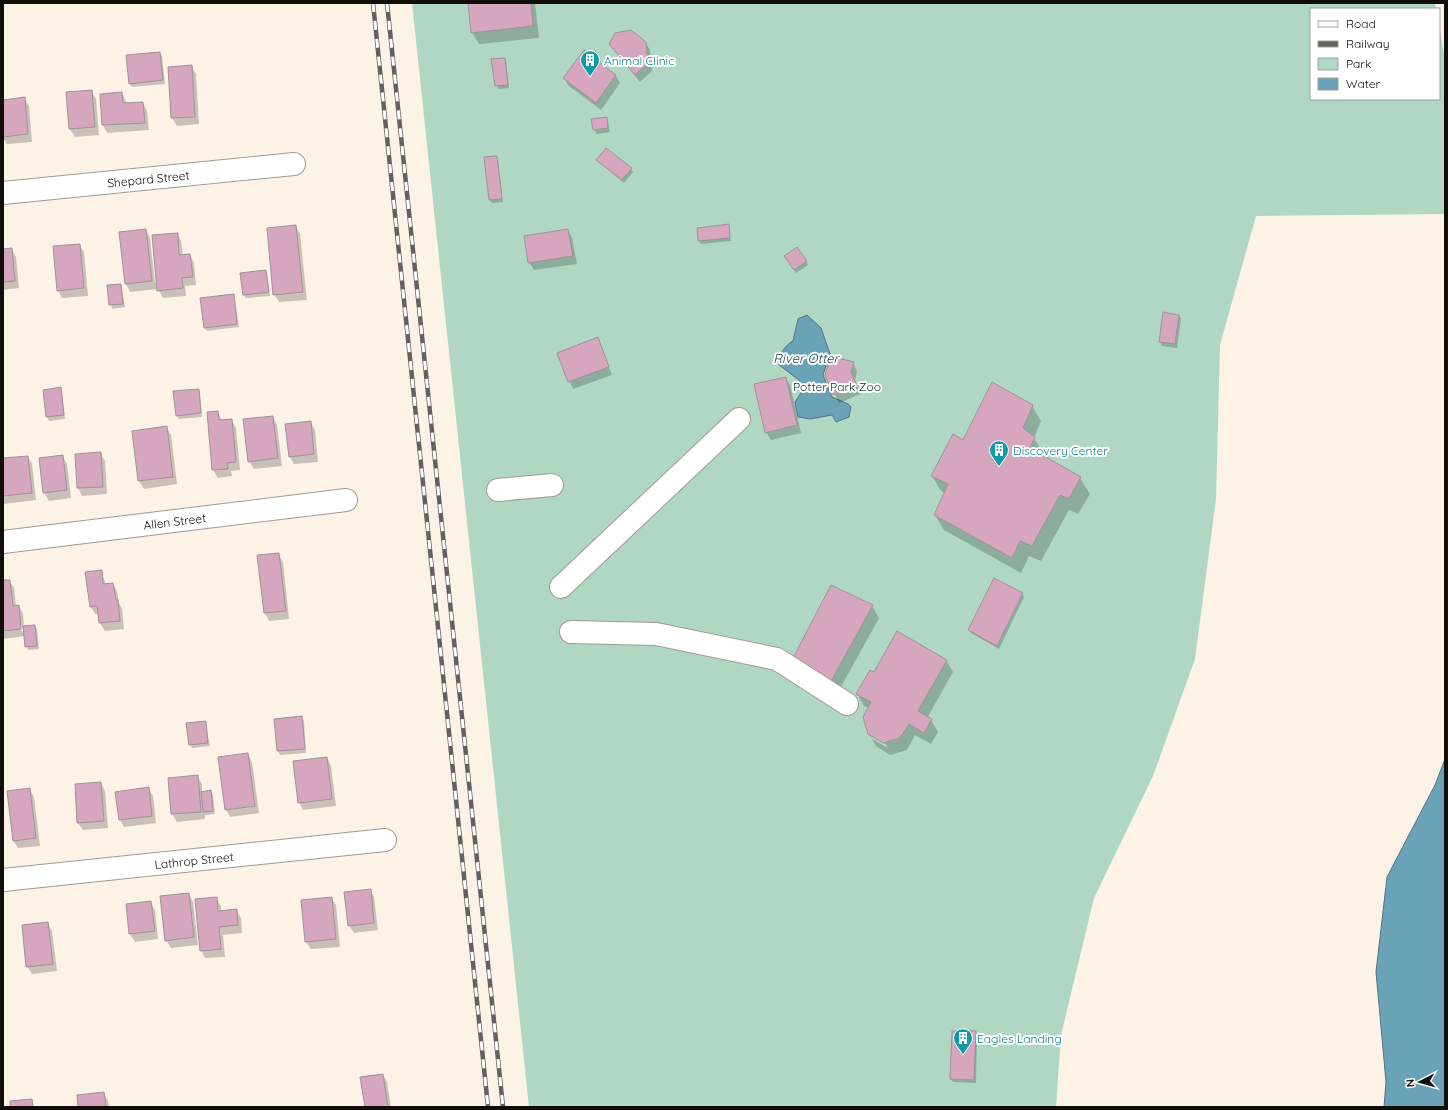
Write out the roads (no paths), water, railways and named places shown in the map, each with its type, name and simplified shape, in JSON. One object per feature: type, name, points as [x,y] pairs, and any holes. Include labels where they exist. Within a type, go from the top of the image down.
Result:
[{"type":"street","name":"Shepard Street","points":[[3,193],[294,164]]},
{"type":"street","points":[[561,587],[739,419]]},
{"type":"street","points":[[498,490],[552,485]]},
{"type":"street","name":"Allen Street","points":[[3,542],[346,500]]},
{"type":"street","points":[[571,632],[656,634],[777,659],[847,704]]},
{"type":"street","name":"Lathrop Street","points":[[3,880],[385,840]]},
{"type":"water","name":"River Otter","points":[[807,315],[821,328],[830,354],[823,375],[832,397],[848,404],[851,407],[849,417],[836,422],[832,415],[810,419],[798,417],[795,402],[801,393],[799,380],[779,365],[783,351],[787,345],[793,341],[798,319]]},
{"type":"water","points":[[1445,759],[1445,1107],[1384,1107],[1386,1082],[1376,972],[1387,877],[1435,785]]},
{"type":"railway","points":[[373,3],[488,1107]]},
{"type":"railway","points":[[387,3],[503,1107]]},
{"type":"place","name":"Animal Clinic","points":[[590,77]]},
{"type":"place","name":"Discovery Center","points":[[999,467]]},
{"type":"place","name":"Eagles Landing","points":[[963,1055]]},
{"type":"park label","name":"Potter Park Zoo","points":[[837,386]]}]
